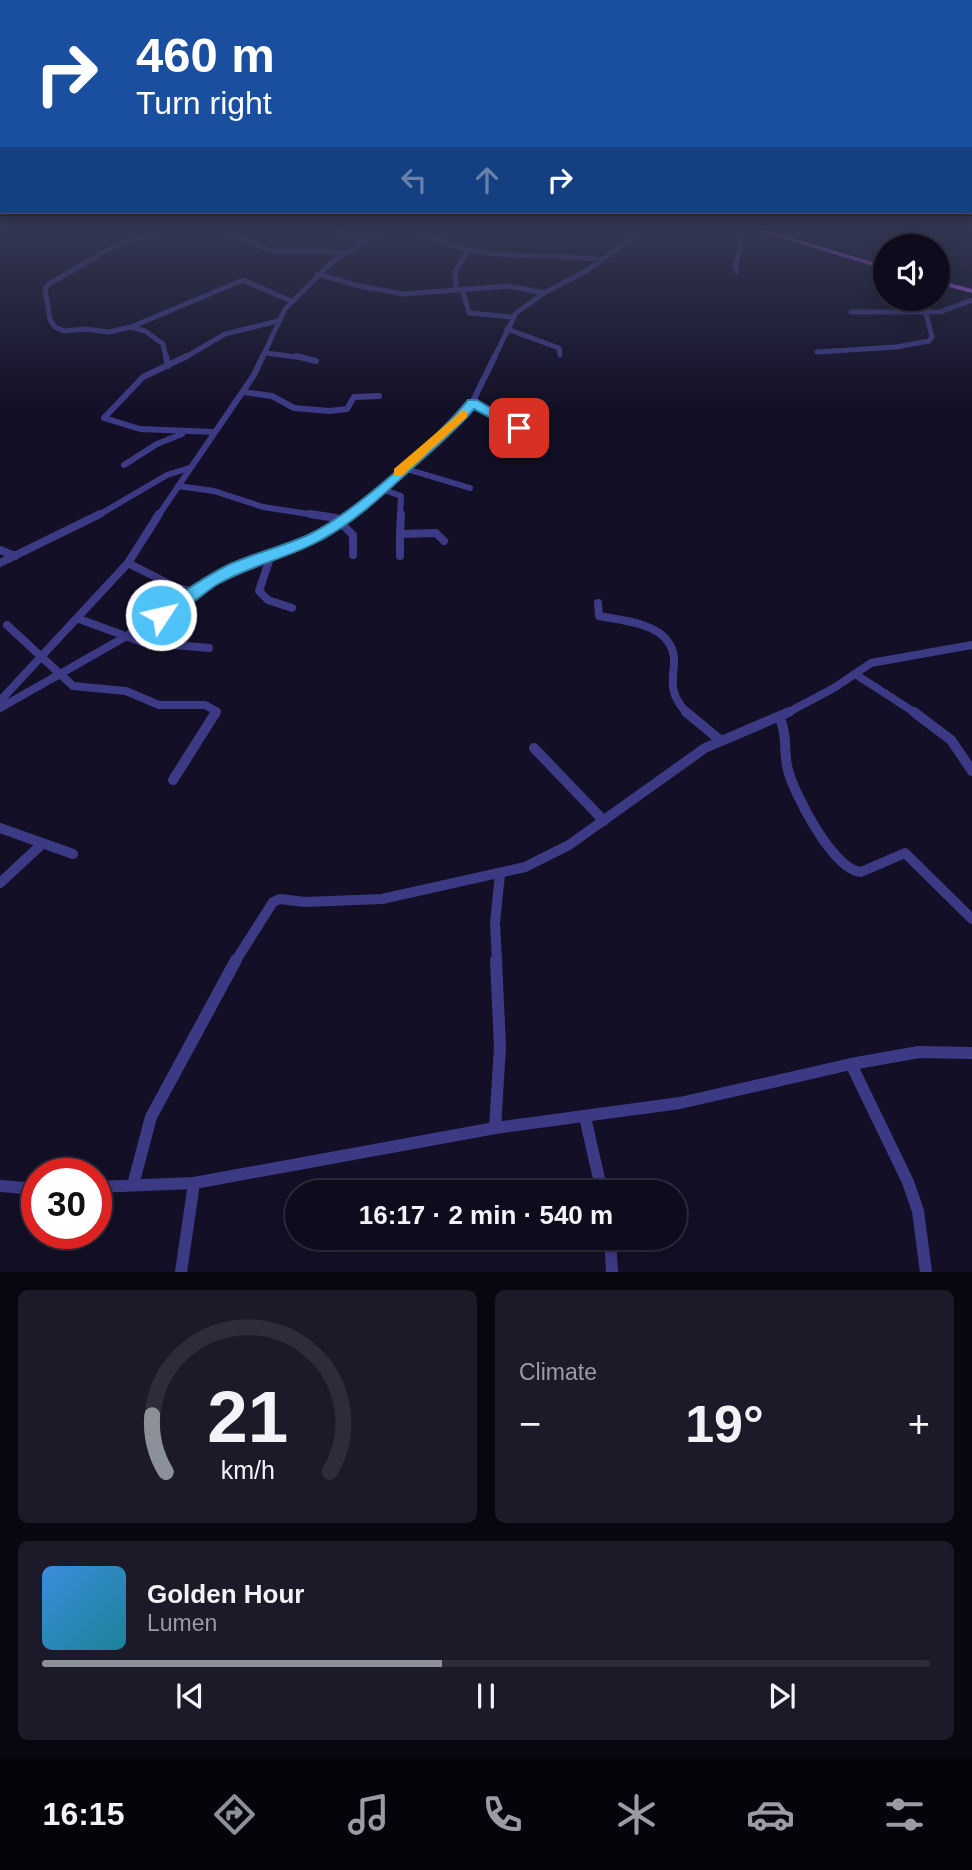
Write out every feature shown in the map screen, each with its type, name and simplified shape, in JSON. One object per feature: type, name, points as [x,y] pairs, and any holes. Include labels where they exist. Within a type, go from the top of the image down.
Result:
[{"type":"street","points":[[47,290],[50,320],[60,330],[109,332],[136,326],[219,290]]},
{"type":"street","points":[[273,290],[291,301]]},
{"type":"street","points":[[0,701],[79,619],[128,563],[189,468],[243,392],[266,353],[278,321],[301,290]]},
{"type":"street","points":[[388,290],[404,294],[437,290]]},
{"type":"street","points":[[460,290],[469,313],[513,317]]},
{"type":"street","points":[[531,290],[544,293]]},
{"type":"street","points":[[0,708],[63,675],[235,568],[314,538],[339,522],[382,489],[458,420],[472,403],[513,317],[550,290]]},
{"type":"street","points":[[851,312],[926,313],[953,309],[972,300]]},
{"type":"street","points":[[817,352],[896,347],[929,341],[932,337],[926,313]]},
{"type":"street","points":[[214,432],[182,434],[121,425],[104,418],[136,382],[168,363],[181,360],[225,334],[278,321]]},
{"type":"street","points":[[136,326],[163,345],[168,363]]},
{"type":"street","points":[[507,329],[548,342],[559,348],[560,355]]},
{"type":"street","points":[[266,353],[286,354],[316,361]]},
{"type":"street","points":[[243,392],[272,396],[294,408],[329,411],[347,409],[354,397],[379,396]]},
{"type":"street","points":[[472,403],[527,433],[540,436]]},
{"type":"street","points":[[124,465],[157,444],[182,434]]},
{"type":"street","points":[[0,563],[113,508],[167,475],[189,468]]},
{"type":"street","points":[[403,468],[470,488]]},
{"type":"street","points":[[178,486],[214,491],[263,507],[332,517],[353,535],[352,555]]},
{"type":"street","points":[[382,489],[401,496],[398,549],[400,556]]},
{"type":"street","points":[[400,534],[436,533],[444,541]]},
{"type":"street","points":[[0,550],[15,556]]},
{"type":"street","points":[[271,555],[257,587],[258,593],[271,602],[292,608]]},
{"type":"street","points":[[128,563],[175,587],[194,592]]},
{"type":"street","points":[[598,603],[598,616],[626,621],[664,636],[670,643],[672,652],[673,696],[679,705],[720,740]]},
{"type":"street","points":[[79,619],[112,635],[151,646],[209,648]]},
{"type":"street","points":[[7,625],[73,686],[84,690],[131,692],[160,705],[198,703],[213,707],[216,711],[215,717],[173,780]]},
{"type":"street","points":[[132,1185],[151,1117],[173,1072],[240,952],[273,902],[280,899],[305,902],[382,899],[525,867],[569,845],[720,740],[779,717],[871,663],[972,645]]},
{"type":"street","points":[[855,674],[899,700],[951,740],[972,771]]},
{"type":"street","points":[[779,717],[785,727],[788,769],[794,788],[830,848],[846,867],[853,872],[862,872],[905,853],[972,919]]},
{"type":"street","points":[[534,748],[604,821]]},
{"type":"street","points":[[0,828],[73,854]]},
{"type":"street","points":[[0,883],[42,844]]},
{"type":"street","points":[[495,1128],[500,1047],[495,923],[500,874]]},
{"type":"street","points":[[112,1186],[194,1183],[495,1128],[680,1103],[850,1064],[919,1052],[972,1053]]},
{"type":"street","points":[[850,1064],[908,1182],[918,1211],[926,1272]]},
{"type":"street","points":[[585,1116],[598,1180]]},
{"type":"street","points":[[181,1272],[194,1183]]},
{"type":"street","points":[[0,1186],[21,1188]]},
{"type":"street","points":[[611,1250],[612,1272]]},
{"type":"slow traffic","points":[[399,472],[463,414]]},
{"type":"route","points":[[161,615],[235,568],[314,538],[339,522],[382,489],[458,420],[472,403],[519,428]]}]
